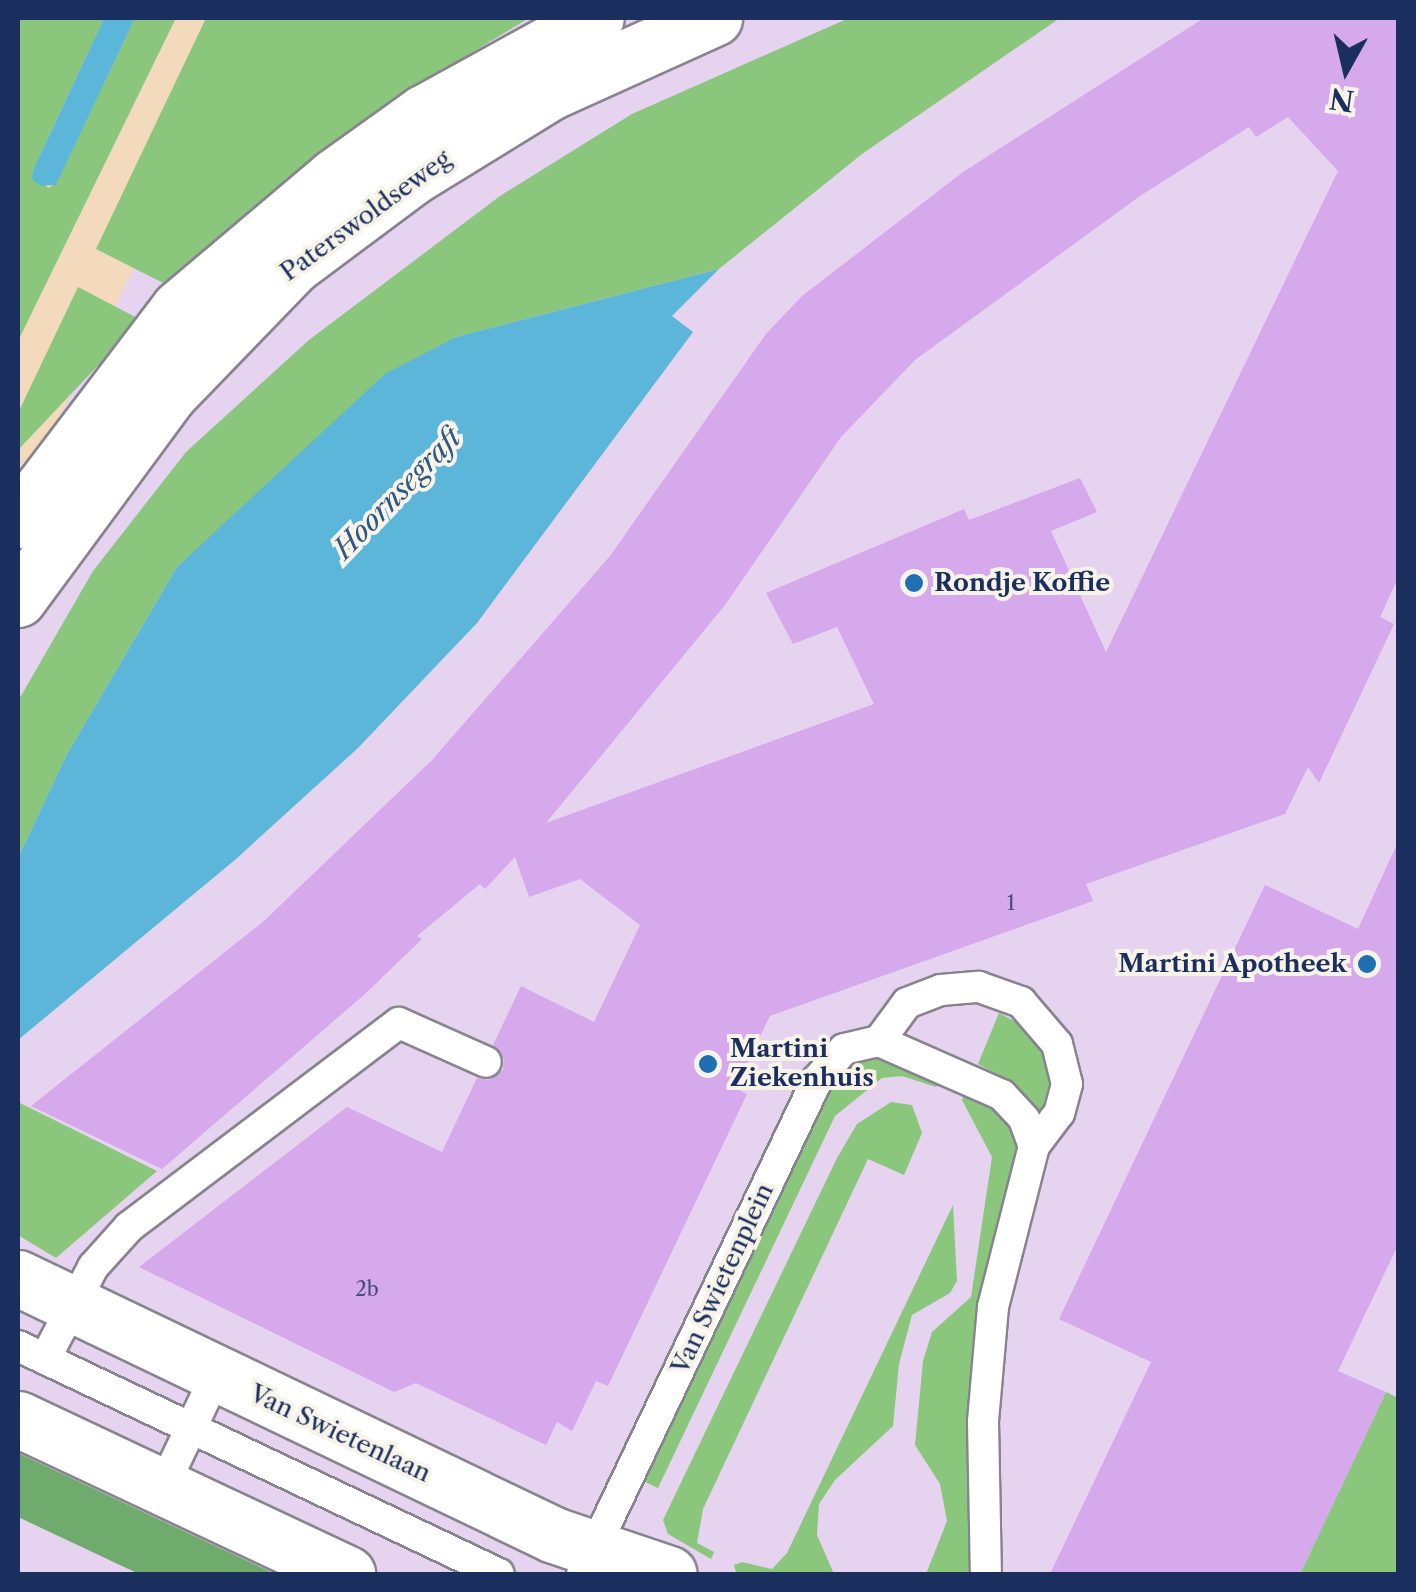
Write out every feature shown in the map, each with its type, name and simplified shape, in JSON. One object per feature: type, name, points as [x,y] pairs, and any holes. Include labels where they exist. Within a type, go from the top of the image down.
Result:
[{"type":"main road","name":"Paterswoldseweg","points":[[18,520],[179,308],[335,176],[423,113],[596,18]]},
{"type":"main road","name":"Paterswoldseweg","points":[[18,599],[169,394],[294,265],[412,177],[552,91],[714,18]]},
{"type":"main road","name":"Van Swietenlaan","points":[[18,1278],[554,1535],[589,1560],[669,1574]]},
{"type":"main road","points":[[18,1418],[347,1574]]},
{"type":"lane","name":"Van Swietenplein","points":[[589,1560],[817,1080],[844,1049],[879,1041],[907,1004],[941,990],[980,987],[1021,1002],[1057,1044],[1066,1084],[1059,1113],[1034,1146],[993,1307],[982,1422],[986,1574]]},
{"type":"lane","points":[[486,1062],[400,1024],[128,1227],[92,1267],[71,1304],[31,1352],[499,1574]]},
{"type":"lane","points":[[879,1041],[1002,1095],[1024,1119],[1034,1146]]},
{"type":"lane","points":[[163,1487],[216,1374]]},
{"type":"shaded area","name":"Martini Ziekenhuis","points":[[215,18],[1398,18],[1398,1574],[18,1574],[18,499],[160,216]]},
{"type":"green space","points":[[18,18],[104,18],[33,170],[48,188],[56,184],[135,18],[176,18],[18,341]]},
{"type":"green space","points":[[206,18],[529,18],[405,93],[173,288],[96,249]]},
{"type":"green space","points":[[849,18],[1060,18],[862,154],[719,269],[456,337],[272,482],[177,567],[67,754],[18,858],[18,701],[93,571],[186,452],[309,340],[500,196],[632,114]]},
{"type":"green space","points":[[78,287],[141,320],[18,450],[18,413]]},
{"type":"green space","points":[[999,1013],[1029,1029],[1045,1053],[1050,1080],[1041,1113],[1013,1083],[978,1064]]},
{"type":"green space","points":[[877,1057],[942,1080],[936,1087],[902,1076],[882,1078],[835,1116],[658,1488],[643,1481],[827,1092],[849,1067]]},
{"type":"green space","points":[[966,1091],[1011,1122],[1019,1144],[970,1406],[971,1574],[926,1574],[947,1521],[940,1484],[915,1445],[923,1361],[932,1332],[971,1297],[992,1157],[962,1100]]},
{"type":"green space","points":[[18,1102],[157,1171],[56,1258],[18,1235]]},
{"type":"green space","points":[[891,1102],[912,1105],[922,1133],[904,1175],[868,1159],[703,1509],[697,1543],[714,1552],[711,1559],[668,1534],[663,1520],[837,1158],[857,1124]]},
{"type":"green space","points":[[953,1205],[957,1281],[950,1293],[912,1315],[899,1364],[893,1426],[835,1480],[819,1504],[817,1535],[834,1574],[736,1572],[734,1565],[742,1562],[772,1569],[787,1553]]},
{"type":"green space","points":[[1386,1392],[1398,1398],[1398,1574],[1300,1574]]},
{"type":"green space","points":[[18,1453],[275,1574],[139,1574],[18,1517]]},
{"type":"water","points":[[104,18],[135,18],[56,185],[41,186],[32,179],[33,170]]},
{"type":"water","name":"Hoornsegraft","points":[[719,269],[672,316],[693,332],[477,623],[358,748],[236,859],[18,1040],[18,858],[67,754],[177,567],[385,374],[456,337]]},
{"type":"building","points":[[1204,18],[1398,18],[1398,578],[1380,617],[1394,624],[1319,783],[1308,767],[1285,814],[1086,884],[1093,901],[770,1016],[735,1088],[747,1094],[608,1386],[596,1381],[572,1431],[557,1422],[546,1445],[416,1383],[394,1392],[139,1267],[347,1107],[442,1152],[477,1078],[489,1080],[503,1070],[504,1059],[493,1045],[521,986],[594,1022],[640,925],[580,879],[529,897],[515,857],[485,889],[480,884],[417,936],[422,939],[365,994],[162,1169],[31,1106],[264,921],[432,760],[610,556],[766,334],[802,296],[963,172]],"holes":[[[1288,117],[1338,171],[1106,652],[1051,531],[1097,512],[1080,478],[969,520],[964,509],[766,593],[793,644],[837,627],[874,704],[546,823],[725,605],[841,437],[915,360],[1140,196],[1249,127],[1256,137]]]},
{"type":"building","points":[[1398,842],[1398,1245],[1338,1371],[1386,1392],[1300,1574],[1050,1574],[1151,1362],[1059,1319],[1265,885],[1358,929]]},
{"type":"place","name":"Rondje Koffie","points":[[914,583]]},
{"type":"place","name":"Martini Apotheek","points":[[1367,964]]},
{"type":"place","name":"Martini Ziekenhuis","points":[[708,1064]]}]
